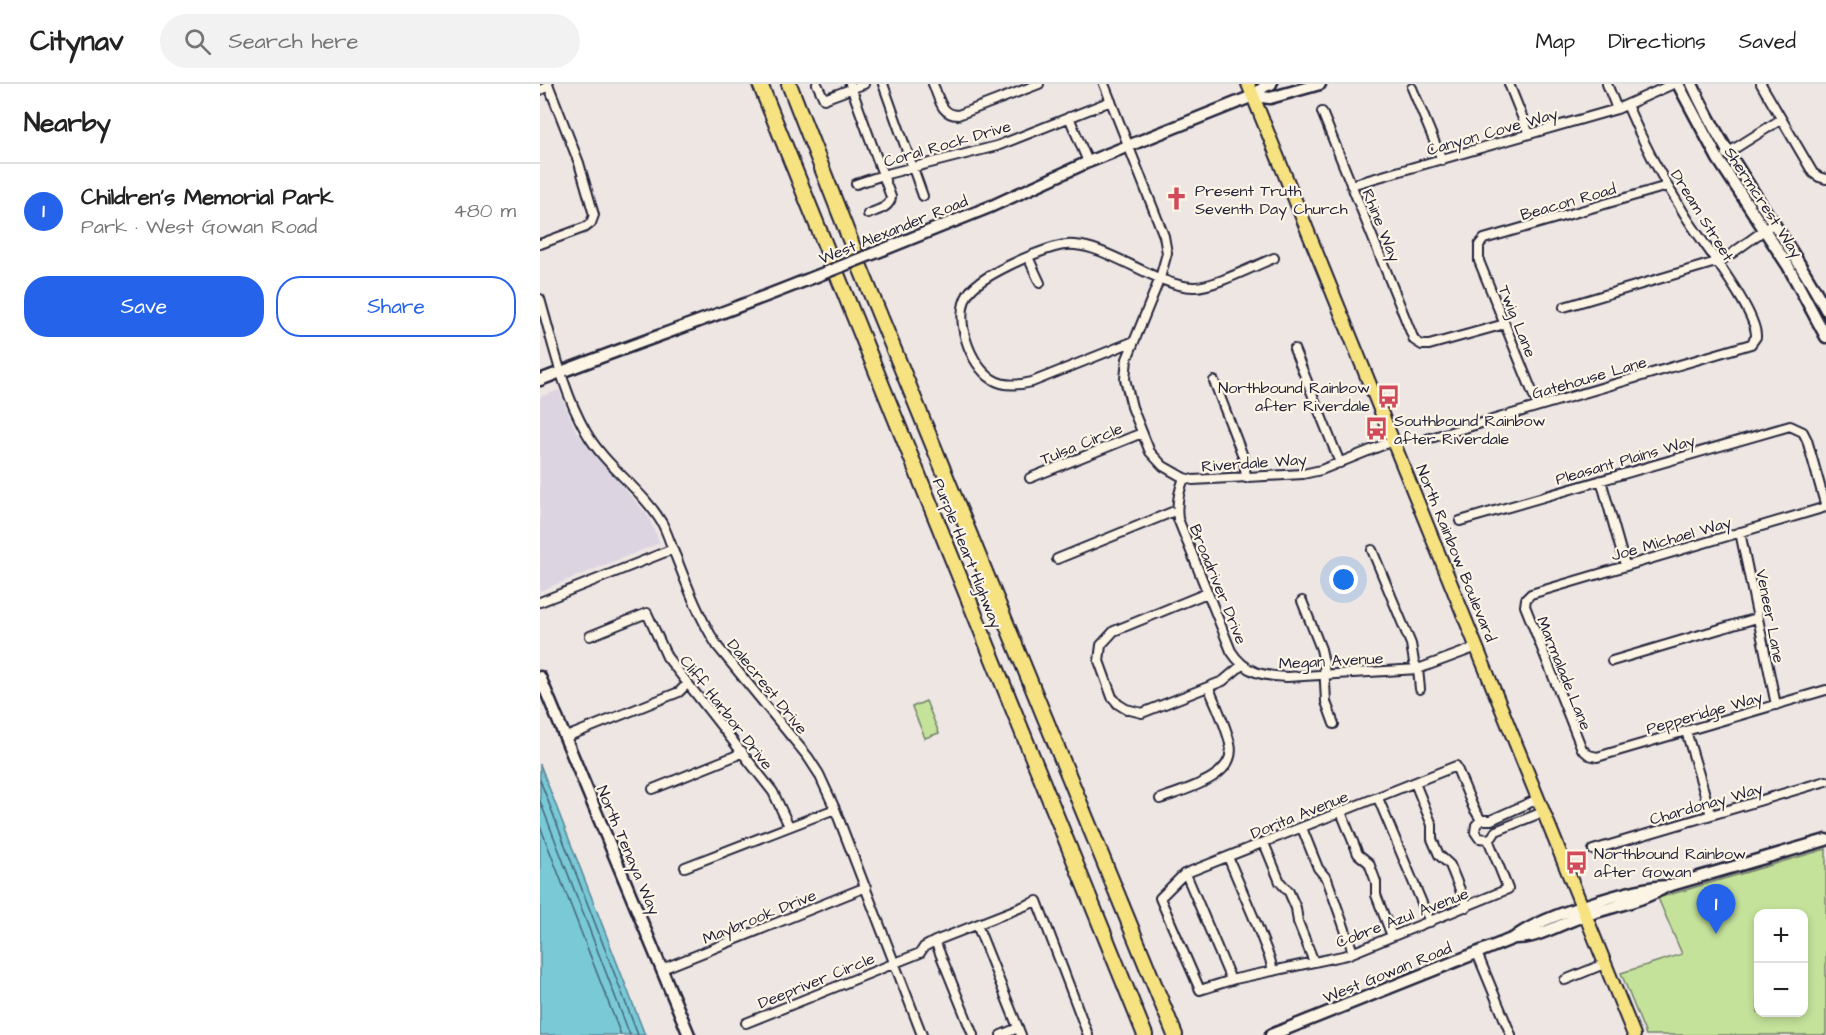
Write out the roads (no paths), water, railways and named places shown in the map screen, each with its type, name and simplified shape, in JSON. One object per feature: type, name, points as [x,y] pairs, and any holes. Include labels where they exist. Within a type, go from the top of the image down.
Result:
[{"type":"highway","name":"Purple Heart Highway","points":[[760,84],[1145,1035]]},
{"type":"highway","name":"Purple Heart Highway","points":[[789,84],[858,261],[1175,1035]]},
{"type":"main road","name":"North Rainbow Boulevard","points":[[1248,84],[1634,1035]]},
{"type":"main road","name":"West Alexander Road","points":[[540,380],[716,317],[992,206],[1088,162],[1253,96],[1271,84]]},
{"type":"main road","name":"West Alexander Road","points":[[1253,96],[1270,98],[1320,84]]},
{"type":"main road","name":"Shermcrest Way","points":[[1678,84],[1718,159],[1799,286],[1825,334]]},
{"type":"main road","name":"Shermcrest Way","points":[[1692,84],[1728,153],[1791,248],[1826,309]]},
{"type":"main road","name":"North Tenaya Way","points":[[540,677],[688,1035]]},
{"type":"main road","name":"West Gowan Road","points":[[1271,1035],[1514,938],[1523,930],[1652,886],[1668,886],[1826,840]]},
{"type":"street","points":[[817,84],[824,99],[851,86],[864,84]]},
{"type":"street","points":[[883,84],[923,196]]},
{"type":"street","points":[[933,84],[945,111],[958,116],[1020,87],[1039,84]]},
{"type":"street","points":[[1104,84],[1164,236],[1167,253],[1160,278],[1132,342],[1127,358],[1125,380],[1132,407],[1150,452],[1162,466],[1184,478]]},
{"type":"street","points":[[1509,84],[1529,134]]},
{"type":"street","points":[[1607,84],[1617,109]]},
{"type":"street","name":"Canyon Cove Way","points":[[1351,185],[1617,109],[1673,84]]},
{"type":"street","points":[[1761,84],[1813,173],[1822,178]]},
{"type":"street","points":[[540,90],[548,85],[579,163],[594,212],[593,220],[586,227],[540,244]]},
{"type":"street","points":[[851,86],[891,197],[891,203],[887,206],[868,214]]},
{"type":"street","points":[[1412,88],[1442,160]]},
{"type":"street","name":"Coral Rock Drive","points":[[856,184],[997,146],[1111,101]]},
{"type":"street","name":"Dream Street","points":[[1627,105],[1667,186],[1755,323],[1756,337]]},
{"type":"street","name":"Rhine Way","points":[[1322,112],[1414,340],[1422,345],[1429,345],[1505,324]]},
{"type":"street","points":[[1069,117],[1088,162]]},
{"type":"street","points":[[1718,159],[1780,120]]},
{"type":"street","name":"Beacon Road","points":[[1479,245],[1484,239],[1667,186]]},
{"type":"street","points":[[1564,307],[1716,262],[1727,257],[1774,223]]},
{"type":"street","points":[[1132,342],[1032,382],[1019,385],[1000,383],[981,368],[974,358],[961,318],[963,306],[974,287],[1028,257],[1058,245],[1074,244],[1096,250],[1160,278],[1183,286],[1196,287],[1274,258]]},
{"type":"street","name":"Twig Lane","points":[[1479,245],[1479,261],[1538,406]]},
{"type":"street","points":[[1028,257],[1040,283]]},
{"type":"street","name":"Dalecrest Drive","points":[[540,299],[561,372],[586,432],[662,523],[709,633],[718,647],[808,757],[819,774],[866,888],[922,1035]]},
{"type":"street","name":"Gatehouse Lane","points":[[1427,439],[1751,344],[1756,337]]},
{"type":"street","points":[[1294,349],[1340,463]]},
{"type":"street","points":[[1214,381],[1244,459],[1246,478]]},
{"type":"street","name":"Pleasant Plains Way","points":[[1460,521],[1790,426],[1803,432],[1807,440],[1826,507]]},
{"type":"street","name":"Tulsa Circle","points":[[1030,478],[1142,433]]},
{"type":"street","name":"Riverdale Way","points":[[1184,478],[1193,480],[1303,474],[1340,463],[1393,441]]},
{"type":"street","name":"Broadriver Drive","points":[[1184,478],[1177,510],[1178,519],[1231,651],[1242,665]]},
{"type":"street","points":[[1600,480],[1625,565]]},
{"type":"street","name":"Joe Michael Way","points":[[1526,599],[1531,594],[1625,565],[1826,507]]},
{"type":"street","points":[[1057,559],[1177,510]]},
{"type":"street","name":"Veneer Lane","points":[[1740,532],[1776,705]]},
{"type":"street","points":[[540,602],[673,549]]},
{"type":"street","points":[[1372,550],[1411,644],[1413,662],[1418,669],[1420,689]]},
{"type":"street","points":[[1207,593],[1114,631],[1101,645],[1099,662],[1112,697],[1126,709],[1142,713],[1209,688],[1223,681],[1242,665]]},
{"type":"street","name":"Marmalade Lane","points":[[1526,599],[1527,615],[1582,749],[1589,755]]},
{"type":"street","points":[[1302,601],[1321,649],[1326,702],[1334,724]]},
{"type":"street","name":"Cliff Harbor Drive","points":[[590,636],[647,613],[667,657],[773,792],[789,826]]},
{"type":"street","points":[[1612,661],[1757,618]]},
{"type":"street","name":"Megan Avenue","points":[[1242,665],[1252,672],[1268,676],[1418,669],[1477,647]]},
{"type":"street","points":[[566,737],[679,692],[687,684]]},
{"type":"street","points":[[1160,799],[1219,773],[1229,759],[1230,743],[1209,688]]},
{"type":"street","name":"Pepperidge Way","points":[[1589,755],[1597,757],[1826,690]]},
{"type":"street","points":[[1686,731],[1711,815]]},
{"type":"street","points":[[653,789],[735,756],[742,751]]},
{"type":"street","name":"Dorita Avenue","points":[[1200,990],[1160,898],[1186,874],[1456,766],[1481,820]]},
{"type":"street","name":"Chardonay Way","points":[[1593,850],[1826,781]]},
{"type":"street","points":[[1415,783],[1432,825],[1432,839],[1438,855],[1450,865],[1467,907]]},
{"type":"street","points":[[1378,798],[1430,922]]},
{"type":"street","points":[[1538,799],[1491,820],[1481,820],[1476,825],[1475,832],[1482,839],[1488,839],[1496,831],[1543,812]]},
{"type":"street","points":[[685,867],[834,809]]},
{"type":"street","points":[[1341,812],[1358,854],[1369,863],[1376,882],[1376,895],[1392,936]]},
{"type":"street","points":[[1302,828],[1318,868],[1327,879],[1353,952]]},
{"type":"street","name":"Cobre Azul Avenue","points":[[1200,990],[1231,980],[1353,952],[1508,889],[1488,839]]},
{"type":"street","points":[[1264,843],[1280,882],[1289,892],[1296,908],[1298,922],[1314,962]]},
{"type":"street","points":[[1228,857],[1273,971]]},
{"type":"street","points":[[1186,874],[1231,980]]},
{"type":"street","name":"Maybrook Drive","points":[[662,969],[866,888]]},
{"type":"street","name":"Deepriver Circle","points":[[746,1023],[920,953],[924,947],[935,941],[1037,901],[1088,1035]]},
{"type":"street","points":[[977,925],[1019,1032],[1001,1035]]},
{"type":"street","points":[[935,941],[973,1035]]},
{"type":"street","points":[[1477,953],[1508,1034]]},
{"type":"street","points":[[1564,980],[1604,963]]},
{"type":"water","points":[[540,764],[548,785],[645,1035],[540,1035]]},
{"type":"place","name":"Present Truth Seventh Day Church","points":[[1177,199]]},
{"type":"place","name":"Northbound Rainbow after Riverdale","points":[[1388,396]]},
{"type":"place","name":"Southbound Rainbow after Riverdale","points":[[1376,429]]},
{"type":"place","name":"Northbound Rainbow after Gowan","points":[[1576,862]]},
{"type":"place","name":"Children's Memorial Park","points":[[1716,934]]}]
